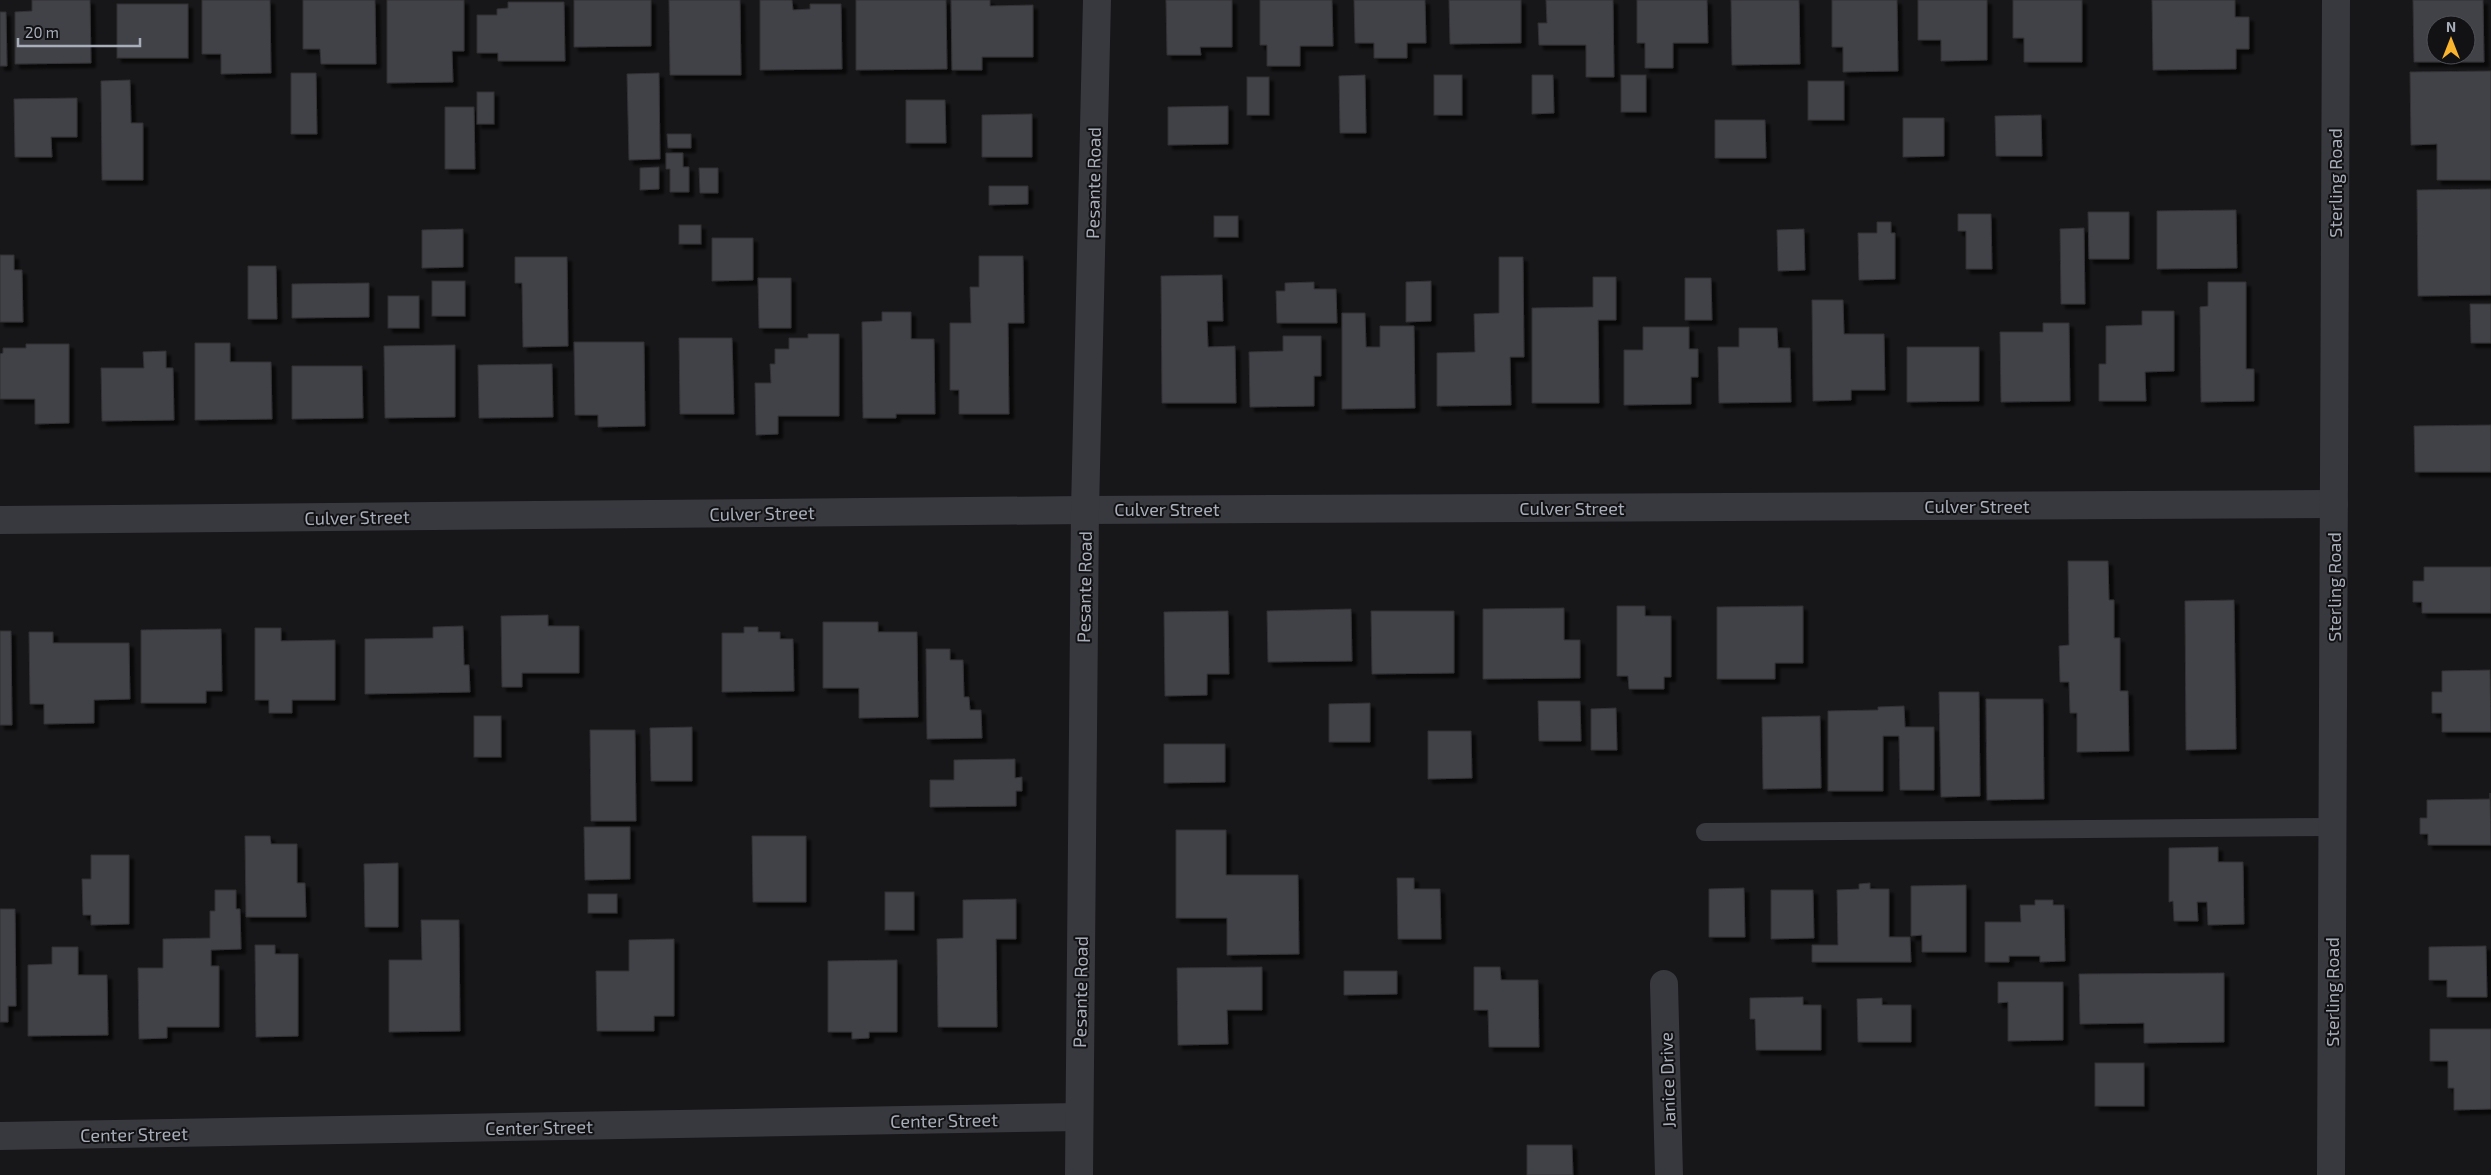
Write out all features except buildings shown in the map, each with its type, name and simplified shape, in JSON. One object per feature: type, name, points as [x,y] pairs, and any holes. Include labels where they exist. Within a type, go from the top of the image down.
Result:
[{"type":"street","name":"Pesante Road","points":[[1079,1175],[1085,510],[1097,0]]},
{"type":"street","name":"Sterling Road","points":[[2331,1175],[2336,0]]},
{"type":"street","name":"Culver Street","points":[[0,520],[1085,510],[2334,504]]},
{"type":"street","name":"Janice Drive","points":[[1664,984],[1670,1175]]},
{"type":"street","name":"Center Street","points":[[0,1136],[1079,1117]]},
{"type":"lane","points":[[1705,832],[2333,827]]}]
